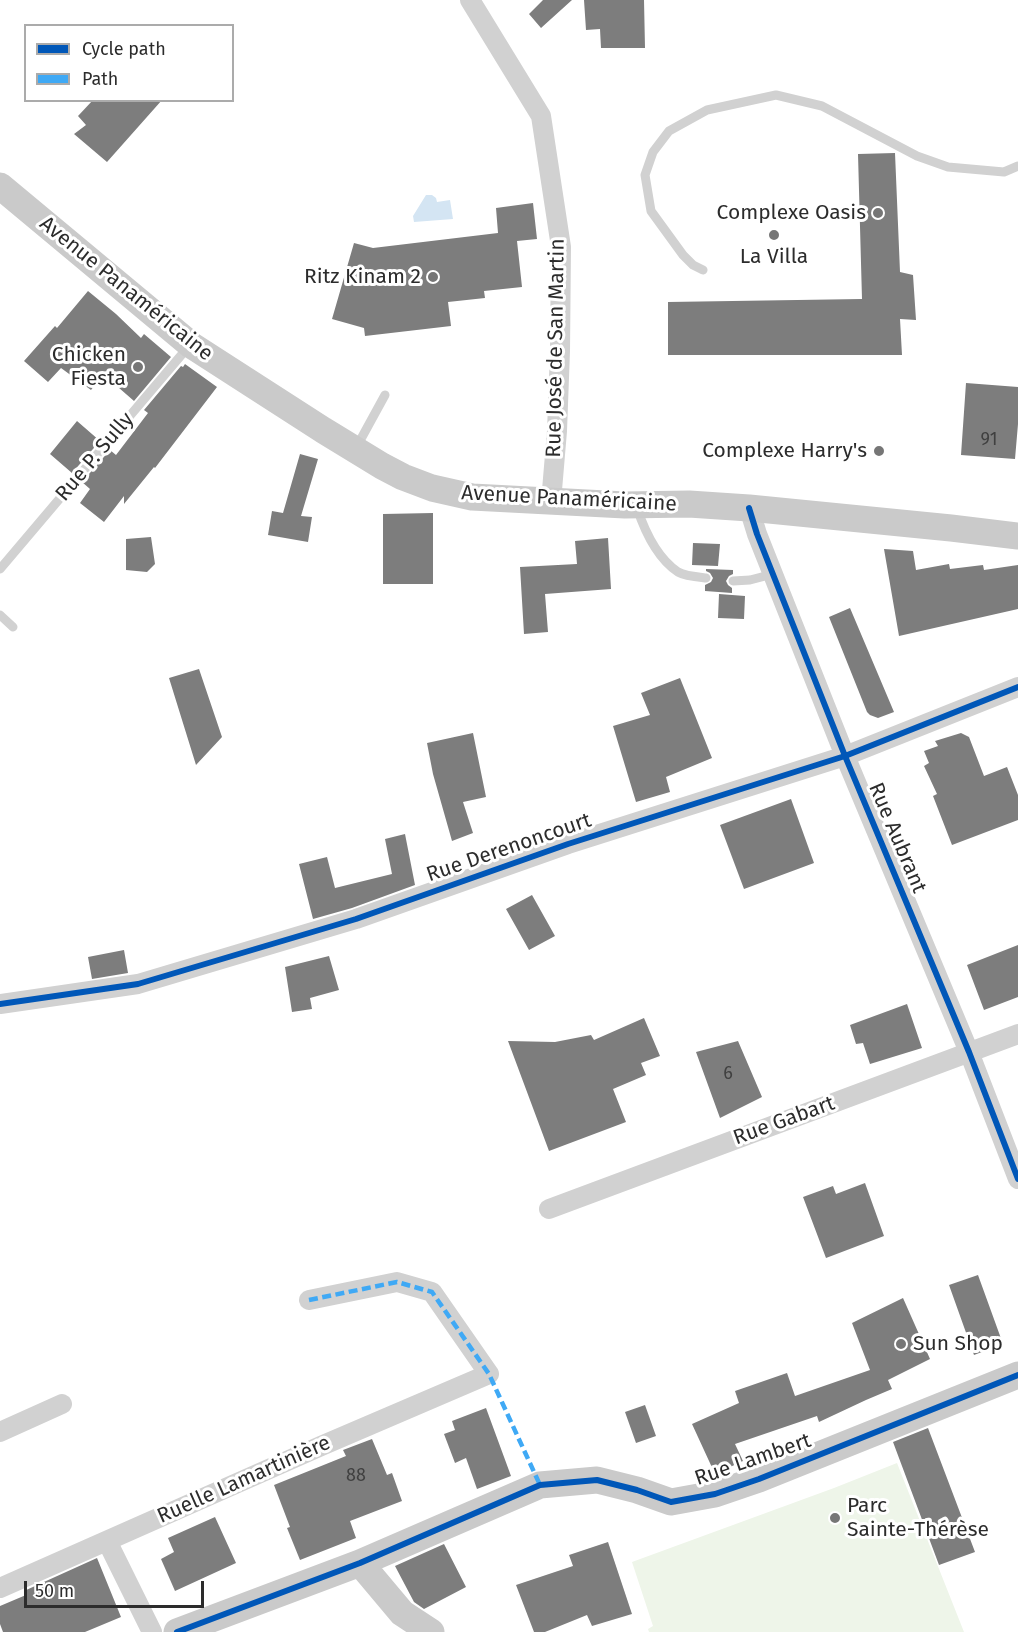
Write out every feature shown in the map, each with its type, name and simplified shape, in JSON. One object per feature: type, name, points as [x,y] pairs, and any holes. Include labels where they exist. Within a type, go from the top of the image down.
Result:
[{"type":"main road","name":"Avenue Panaméricaine","points":[[0,186],[191,345],[355,450],[403,477],[447,492],[472,497],[551,502],[689,504],[749,508],[1018,536]]},
{"type":"main road","name":"Rue Lambert","points":[[177,1632],[360,1563],[540,1485],[597,1480],[637,1490],[671,1502],[715,1494],[759,1479],[1018,1375]]},
{"type":"main road","points":[[360,1563],[402,1613],[431,1632]]},
{"type":"street","name":"Rue José de San Martin","points":[[470,0],[541,116],[561,247],[557,431],[551,502]]},
{"type":"street","name":"Rue Aubrant","points":[[749,508],[757,534],[845,756],[969,1052],[1018,1179]]},
{"type":"street","name":"Rue Derenoncourt","points":[[0,1004],[138,984],[356,920],[568,844],[845,756],[1018,687]]},
{"type":"street","name":"Rue Gabart","points":[[549,1209],[1018,1034]]},
{"type":"street","name":"Ruelle Lamartinière","points":[[0,1588],[489,1374],[432,1292],[397,1282],[309,1300]]},
{"type":"street","points":[[0,1432],[62,1404]]},
{"type":"street","points":[[107,1541],[152,1632]]},
{"type":"lane","points":[[703,270],[693,265],[683,255],[651,211],[645,175],[653,152],[669,131],[707,110],[776,95],[822,106],[917,156],[948,167],[1004,172],[1018,166]]},
{"type":"lane","name":"Rue P. Sully","points":[[0,569],[191,345]]},
{"type":"lane","points":[[355,450],[385,395]]},
{"type":"lane","points":[[636,505],[649,539],[664,559],[679,573],[706,578]]},
{"type":"lane","points":[[733,581],[750,580],[773,574]]},
{"type":"lane","points":[[0,615],[13,627]]},
{"type":"shaded area","name":"Parc Sainte-Thérèse","points":[[897,1463],[964,1632],[649,1632],[648,1629],[653,1626],[632,1562]]},
{"type":"water","points":[[426,195],[432,195],[437,202],[450,200],[453,219],[414,222],[413,216]]},
{"type":"building","points":[[543,0],[572,0],[541,28],[529,14]]},
{"type":"building","points":[[584,0],[644,0],[645,48],[601,48],[600,29],[586,30]]},
{"type":"building","points":[[91,102],[160,102],[107,162],[74,134],[86,125],[78,116]]},
{"type":"building","name":"Complexe Oasis","points":[[895,153],[900,272],[913,275],[916,320],[900,319],[902,355],[668,355],[668,302],[862,299],[858,154]]},
{"type":"building","name":"Ritz Kinam 2","points":[[533,203],[537,239],[517,241],[522,287],[484,291],[485,298],[448,302],[451,326],[365,336],[364,328],[332,319],[354,243],[373,248],[498,233],[496,208]]},
{"type":"building","points":[[88,291],[141,338],[144,334],[171,357],[134,401],[103,374],[91,390],[61,368],[48,382],[24,361],[55,326],[57,328]]},
{"type":"building","points":[[185,364],[217,387],[155,468],[124,504],[124,496],[104,522],[80,503],[90,489],[82,482],[110,450],[116,455],[148,413],[144,410]]},
{"type":"building","points":[[966,383],[1018,387],[1015,459],[961,455]]},
{"type":"building","points":[[77,421],[100,441],[72,473],[50,454]]},
{"type":"building","points":[[300,454],[318,459],[301,516],[312,517],[308,542],[268,535],[272,511],[283,513]]},
{"type":"building","points":[[433,513],[433,584],[383,584],[383,514]]},
{"type":"building","points":[[151,537],[155,564],[147,572],[126,570],[126,539]]},
{"type":"building","points":[[608,538],[611,589],[545,594],[548,632],[524,634],[520,567],[577,564],[575,541]]},
{"type":"building","points":[[693,543],[720,544],[718,566],[692,565]]},
{"type":"building","points":[[884,549],[913,551],[916,570],[949,564],[950,569],[983,565],[984,570],[1018,565],[1018,609],[899,636]]},
{"type":"building","points":[[706,569],[733,570],[733,574],[726,581],[732,588],[732,593],[705,591],[705,585],[713,578]]},
{"type":"building","points":[[719,594],[745,596],[744,619],[718,618]]},
{"type":"building","points":[[850,608],[894,712],[878,718],[867,712],[829,617]]},
{"type":"building","points":[[199,669],[222,737],[196,765],[169,678]]},
{"type":"building","points":[[680,678],[712,758],[666,777],[670,792],[636,802],[613,726],[650,715],[641,693]]},
{"type":"building","points":[[473,733],[486,797],[463,802],[473,833],[452,841],[433,774],[427,743]]},
{"type":"building","points":[[961,733],[969,737],[984,776],[1007,767],[1018,795],[1018,820],[952,845],[933,796],[937,794],[924,766],[929,763],[924,751],[938,746],[935,741]]},
{"type":"building","points":[[791,799],[814,863],[744,889],[720,825]]},
{"type":"building","points":[[405,834],[415,885],[352,908],[313,919],[299,864],[327,857],[335,888],[392,874],[385,839]]},
{"type":"building","points":[[532,895],[555,936],[529,950],[506,909]]},
{"type":"building","points":[[1018,945],[1018,997],[984,1010],[967,965]]},
{"type":"building","points":[[124,950],[128,973],[92,979],[88,957]]},
{"type":"building","points":[[329,956],[339,990],[310,998],[312,1009],[292,1012],[285,967]]},
{"type":"building","points":[[907,1004],[922,1048],[870,1064],[863,1043],[856,1044],[850,1025]]},
{"type":"building","points":[[644,1018],[660,1056],[641,1063],[646,1075],[613,1089],[626,1122],[549,1151],[508,1041],[555,1042],[591,1035],[594,1040]]},
{"type":"building","points":[[738,1041],[762,1097],[720,1118],[696,1052]]},
{"type":"building","points":[[865,1183],[884,1236],[826,1258],[803,1197],[833,1186],[836,1194]]},
{"type":"building","points":[[978,1275],[1003,1344],[974,1355],[949,1285]]},
{"type":"building","points":[[903,1298],[930,1359],[888,1380],[892,1389],[819,1422],[817,1416],[735,1444],[743,1461],[715,1474],[692,1424],[739,1403],[735,1391],[787,1373],[795,1396],[870,1370],[852,1323]]},
{"type":"building","points":[[645,1405],[656,1436],[636,1443],[625,1412]]},
{"type":"building","points":[[486,1408],[511,1476],[477,1489],[466,1458],[455,1463],[444,1434],[455,1430],[452,1421]]},
{"type":"building","points":[[928,1428],[975,1552],[939,1565],[893,1442]]},
{"type":"building","points":[[372,1439],[387,1475],[392,1473],[402,1501],[350,1521],[356,1538],[300,1560],[287,1528],[290,1527],[274,1485],[346,1456],[343,1450]]},
{"type":"building","points":[[215,1517],[236,1563],[175,1591],[161,1559],[174,1552],[168,1538]]},
{"type":"building","points":[[608,1542],[632,1614],[592,1626],[587,1615],[545,1632],[534,1632],[516,1585],[573,1566],[569,1555]]},
{"type":"building","points":[[444,1544],[466,1587],[424,1609],[414,1602],[395,1566]]},
{"type":"building","points":[[97,1558],[121,1617],[85,1632],[3,1632],[0,1624],[0,1606],[26,1595],[24,1591]]},
{"type":"marked path","points":[[309,1300],[397,1282],[432,1292],[489,1374],[540,1485]]},
{"type":"cycle path","points":[[749,508],[757,534],[845,756],[969,1052],[1018,1179]]},
{"type":"cycle path","points":[[0,1004],[138,984],[356,919],[568,844],[845,756],[1018,687]]},
{"type":"cycle path","points":[[177,1632],[360,1563],[540,1485],[597,1480],[637,1490],[671,1502],[715,1494],[759,1479],[1018,1375]]},
{"type":"place","name":"Complexe Oasis","points":[[878,213]]},
{"type":"place","name":"La Villa","points":[[774,235]]},
{"type":"place","name":"Ritz Kinam 2","points":[[433,277]]},
{"type":"place","name":"Chicken Fiesta","points":[[138,367]]},
{"type":"place","name":"Complexe Harry's","points":[[879,451]]},
{"type":"place","name":"Sun Shop","points":[[901,1344]]},
{"type":"place","name":"Parc Sainte-Thérèse","points":[[835,1518]]}]
